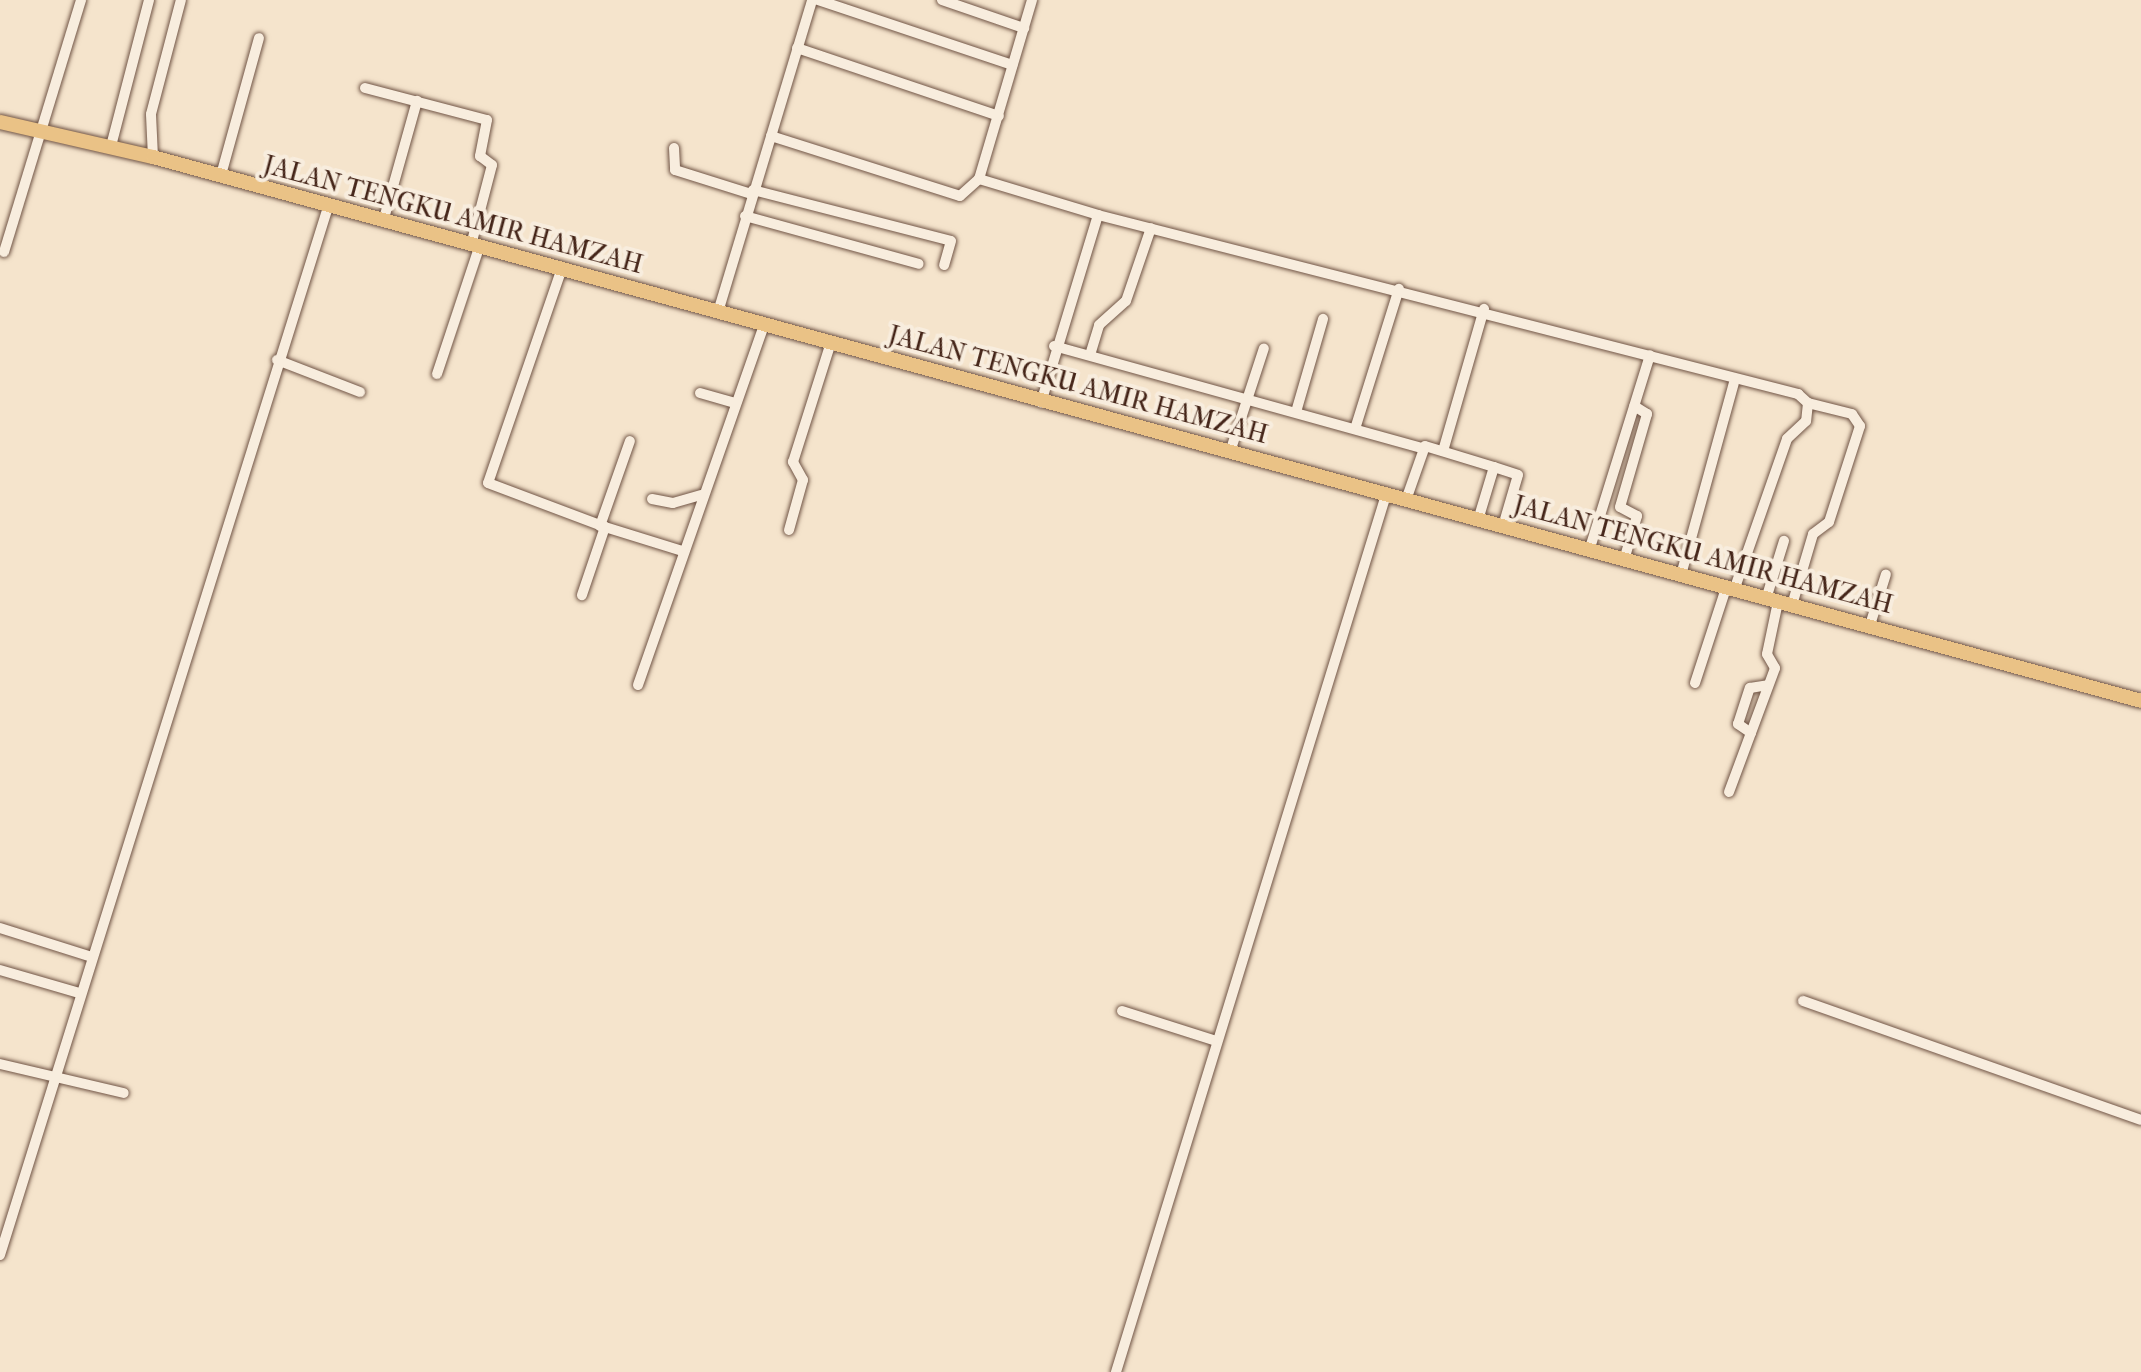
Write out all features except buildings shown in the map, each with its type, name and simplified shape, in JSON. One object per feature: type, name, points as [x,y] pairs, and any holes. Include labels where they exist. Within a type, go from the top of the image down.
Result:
[{"type":"highway","name":"JALAN TENGKU AMIR HAMZAH","points":[[0,122],[111,146],[221,175],[561,271],[831,342],[1041,403],[1870,625],[2141,701]]},
{"type":"street","points":[[4,252],[81,0]]},
{"type":"street","points":[[111,146],[149,0]]},
{"type":"street","points":[[153,157],[151,114],[181,0]]},
{"type":"street","points":[[718,312],[812,0]]},
{"type":"street","points":[[818,0],[1012,65]]},
{"type":"street","points":[[942,0],[1024,28]]},
{"type":"street","points":[[771,136],[960,196],[979,179],[1032,0]]},
{"type":"street","points":[[221,175],[259,38]]},
{"type":"street","points":[[797,48],[999,116]]},
{"type":"street","points":[[365,88],[487,120],[480,156],[492,165],[475,247],[437,374]]},
{"type":"street","points":[[383,222],[417,101]]},
{"type":"street","points":[[674,148],[672,168],[752,192],[951,241],[944,265]]},
{"type":"street","points":[[979,179],[1098,215],[1484,309],[1650,355],[1734,383],[1798,394],[1808,403],[1852,414],[1860,426],[1829,522],[1813,534],[1779,602]]},
{"type":"street","points":[[0,1255],[89,956],[328,207]]},
{"type":"street","points":[[1041,403],[1054,346],[1098,215]]},
{"type":"street","points":[[745,216],[919,264]]},
{"type":"street","points":[[1090,355],[1099,325],[1126,301],[1151,228]]},
{"type":"street","points":[[561,271],[488,483],[603,527],[682,551]]},
{"type":"street","points":[[1355,429],[1399,289]]},
{"type":"street","points":[[1443,451],[1484,309]]},
{"type":"street","points":[[1296,412],[1323,319]]},
{"type":"street","points":[[638,685],[701,495],[764,325]]},
{"type":"street","points":[[789,530],[803,480],[793,462],[831,342]]},
{"type":"street","points":[[1054,346],[1421,448],[1443,451],[1518,475],[1503,526]]},
{"type":"street","points":[[1230,452],[1264,348]]},
{"type":"street","points":[[1589,551],[1650,355]]},
{"type":"street","points":[[277,360],[360,392]]},
{"type":"street","points":[[1681,575],[1734,383]]},
{"type":"street","points":[[700,393],[735,403]]},
{"type":"street","points":[[1695,683],[1730,589],[1769,506],[1783,447],[1806,421],[1808,403]]},
{"type":"street","points":[[1624,560],[1637,516],[1620,507],[1647,414],[1634,406]]},
{"type":"street","points":[[582,595],[630,441]]},
{"type":"street","points":[[1406,500],[1421,448]]},
{"type":"street","points":[[1478,520],[1494,467]]},
{"type":"street","points":[[652,499],[673,503],[701,495]]},
{"type":"street","points":[[1116,1372],[1386,495]]},
{"type":"street","points":[[1729,792],[1768,685],[1784,541]]},
{"type":"street","points":[[1870,625],[1886,574]]},
{"type":"street","points":[[0,928],[89,956]]},
{"type":"street","points":[[0,970],[79,993]]},
{"type":"street","points":[[1803,1001],[2141,1120]]},
{"type":"street","points":[[1122,1011],[1216,1041]]},
{"type":"street","points":[[0,1064],[54,1078],[82,1078],[124,1093]]}]
